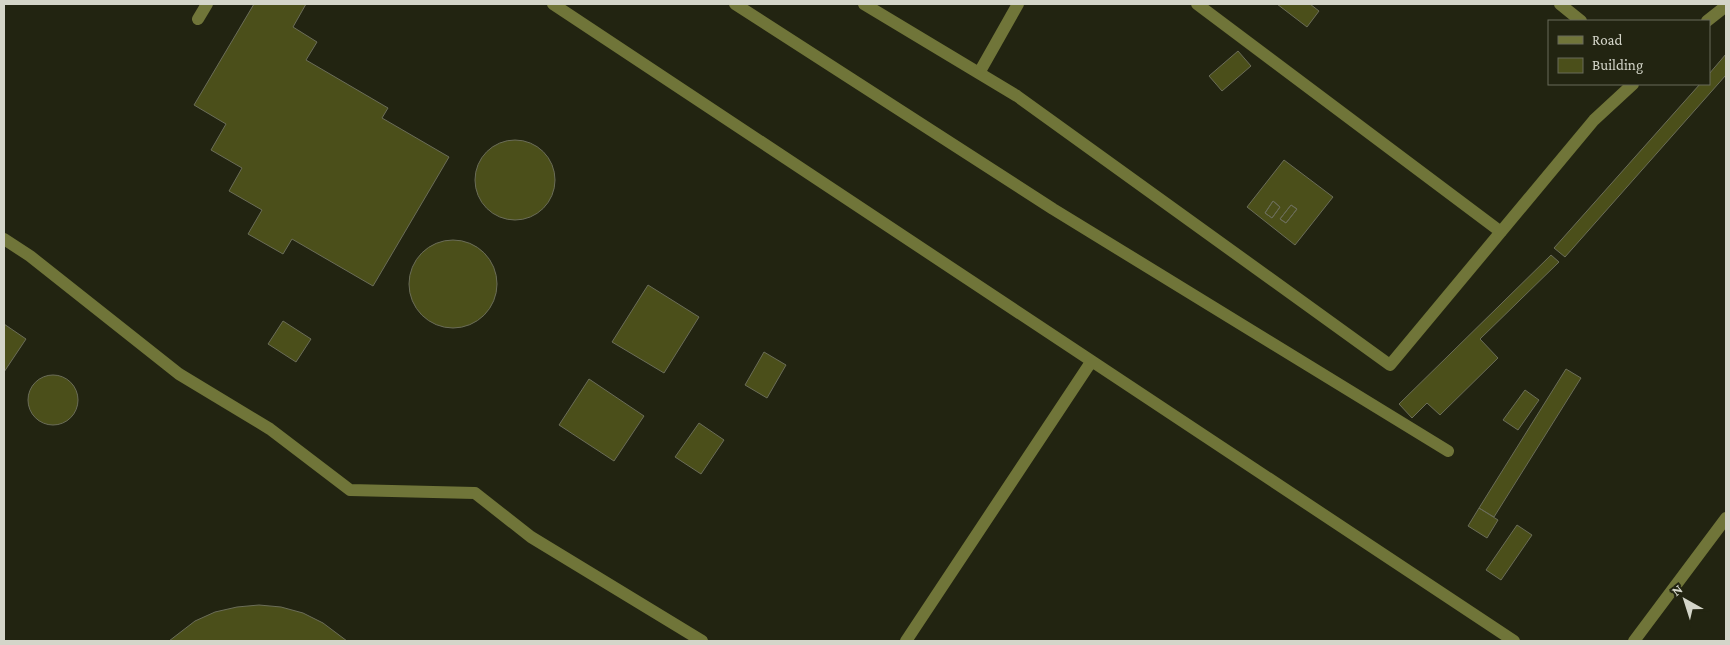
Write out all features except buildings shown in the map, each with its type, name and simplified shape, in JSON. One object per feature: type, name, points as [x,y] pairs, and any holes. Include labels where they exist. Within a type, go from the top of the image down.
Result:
[{"type":"street","points":[[198,19],[207,4]]},
{"type":"street","points":[[553,4],[1514,641]]},
{"type":"street","points":[[735,4],[1053,209],[1448,451]]},
{"type":"street","points":[[864,4],[1017,96],[1390,366],[1594,120],[1632,85]]},
{"type":"street","points":[[979,73],[1018,4]]},
{"type":"street","points":[[1197,4],[1501,232]]},
{"type":"street","points":[[1560,4],[1581,20]]},
{"type":"street","points":[[1709,20],[1726,6]]},
{"type":"street","points":[[4,239],[30,256],[178,374],[270,429],[350,490],[475,493],[530,537],[702,641]]},
{"type":"street","points":[[906,641],[1091,362]]},
{"type":"street","points":[[1634,641],[1726,518]]}]
